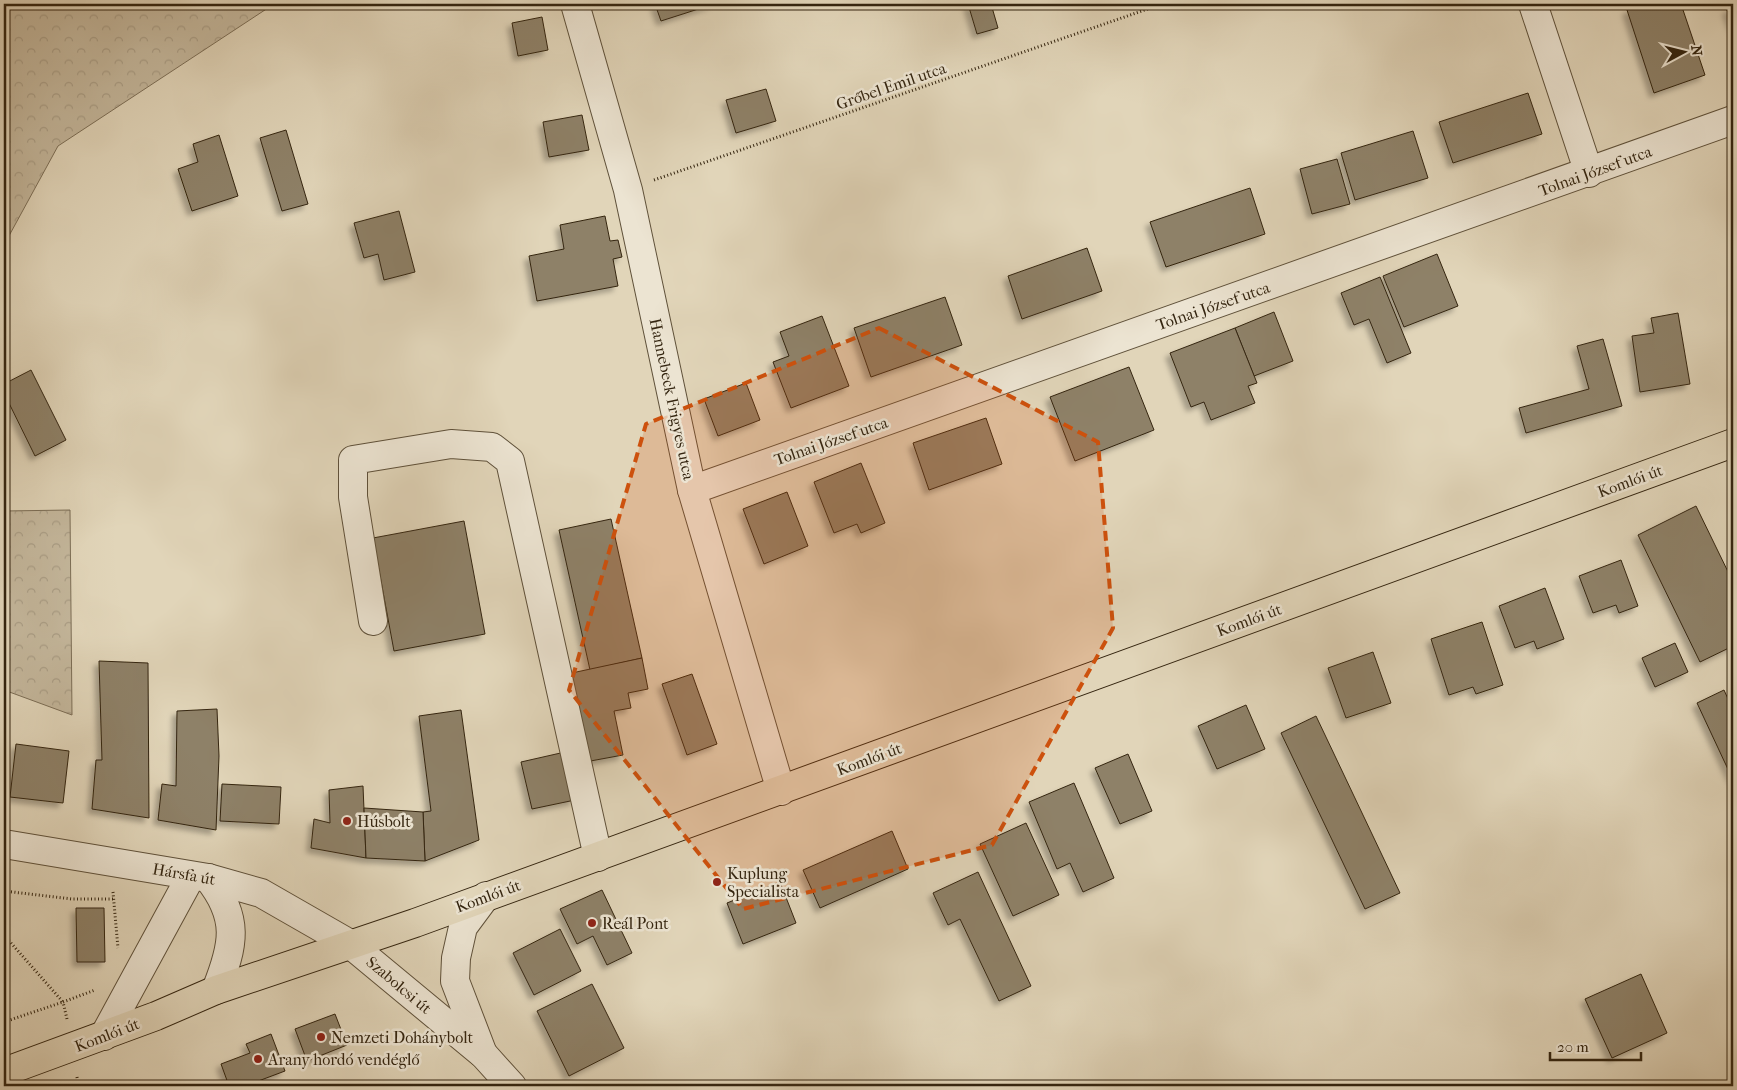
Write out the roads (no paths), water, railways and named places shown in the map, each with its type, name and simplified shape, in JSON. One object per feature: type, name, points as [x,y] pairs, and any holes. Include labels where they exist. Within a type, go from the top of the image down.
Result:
[{"type":"main road","name":"Komlói út","points":[[4,1072],[74,1048],[216,990],[598,857],[1733,443]]},
{"type":"street","name":"Hannebeck Frigyes utca","points":[[576,4],[628,190],[692,490],[781,791]]},
{"type":"street","points":[[1533,4],[1589,173]]},
{"type":"street","name":"Tolnai József utca","points":[[692,490],[1589,173],[1733,120]]},
{"type":"street","points":[[373,621],[353,498],[353,460],[451,444],[492,447],[510,461],[598,857]]},
{"type":"street","name":"Hársfa út","points":[[4,844],[110,860],[200,877],[261,893],[350,944]]},
{"type":"street","points":[[104,1036],[200,877],[221,894],[229,912],[231,926],[231,941],[226,966],[216,990]]},
{"type":"street","points":[[484,1055],[455,982],[456,958],[463,927],[486,896]]},
{"type":"street","name":"Szabolcsi út","points":[[350,944],[484,1055],[512,1086]]},
{"type":"place","name":"Húsbolt","points":[[347,821]]},
{"type":"place","name":"Kuplung Specialista","points":[[717,882]]},
{"type":"place","name":"Reál Pont","points":[[592,923]]},
{"type":"place","name":"Nemzeti Dohánybolt","points":[[321,1037]]},
{"type":"place","name":"Arany hordó vendéglő","points":[[258,1059]]}]
